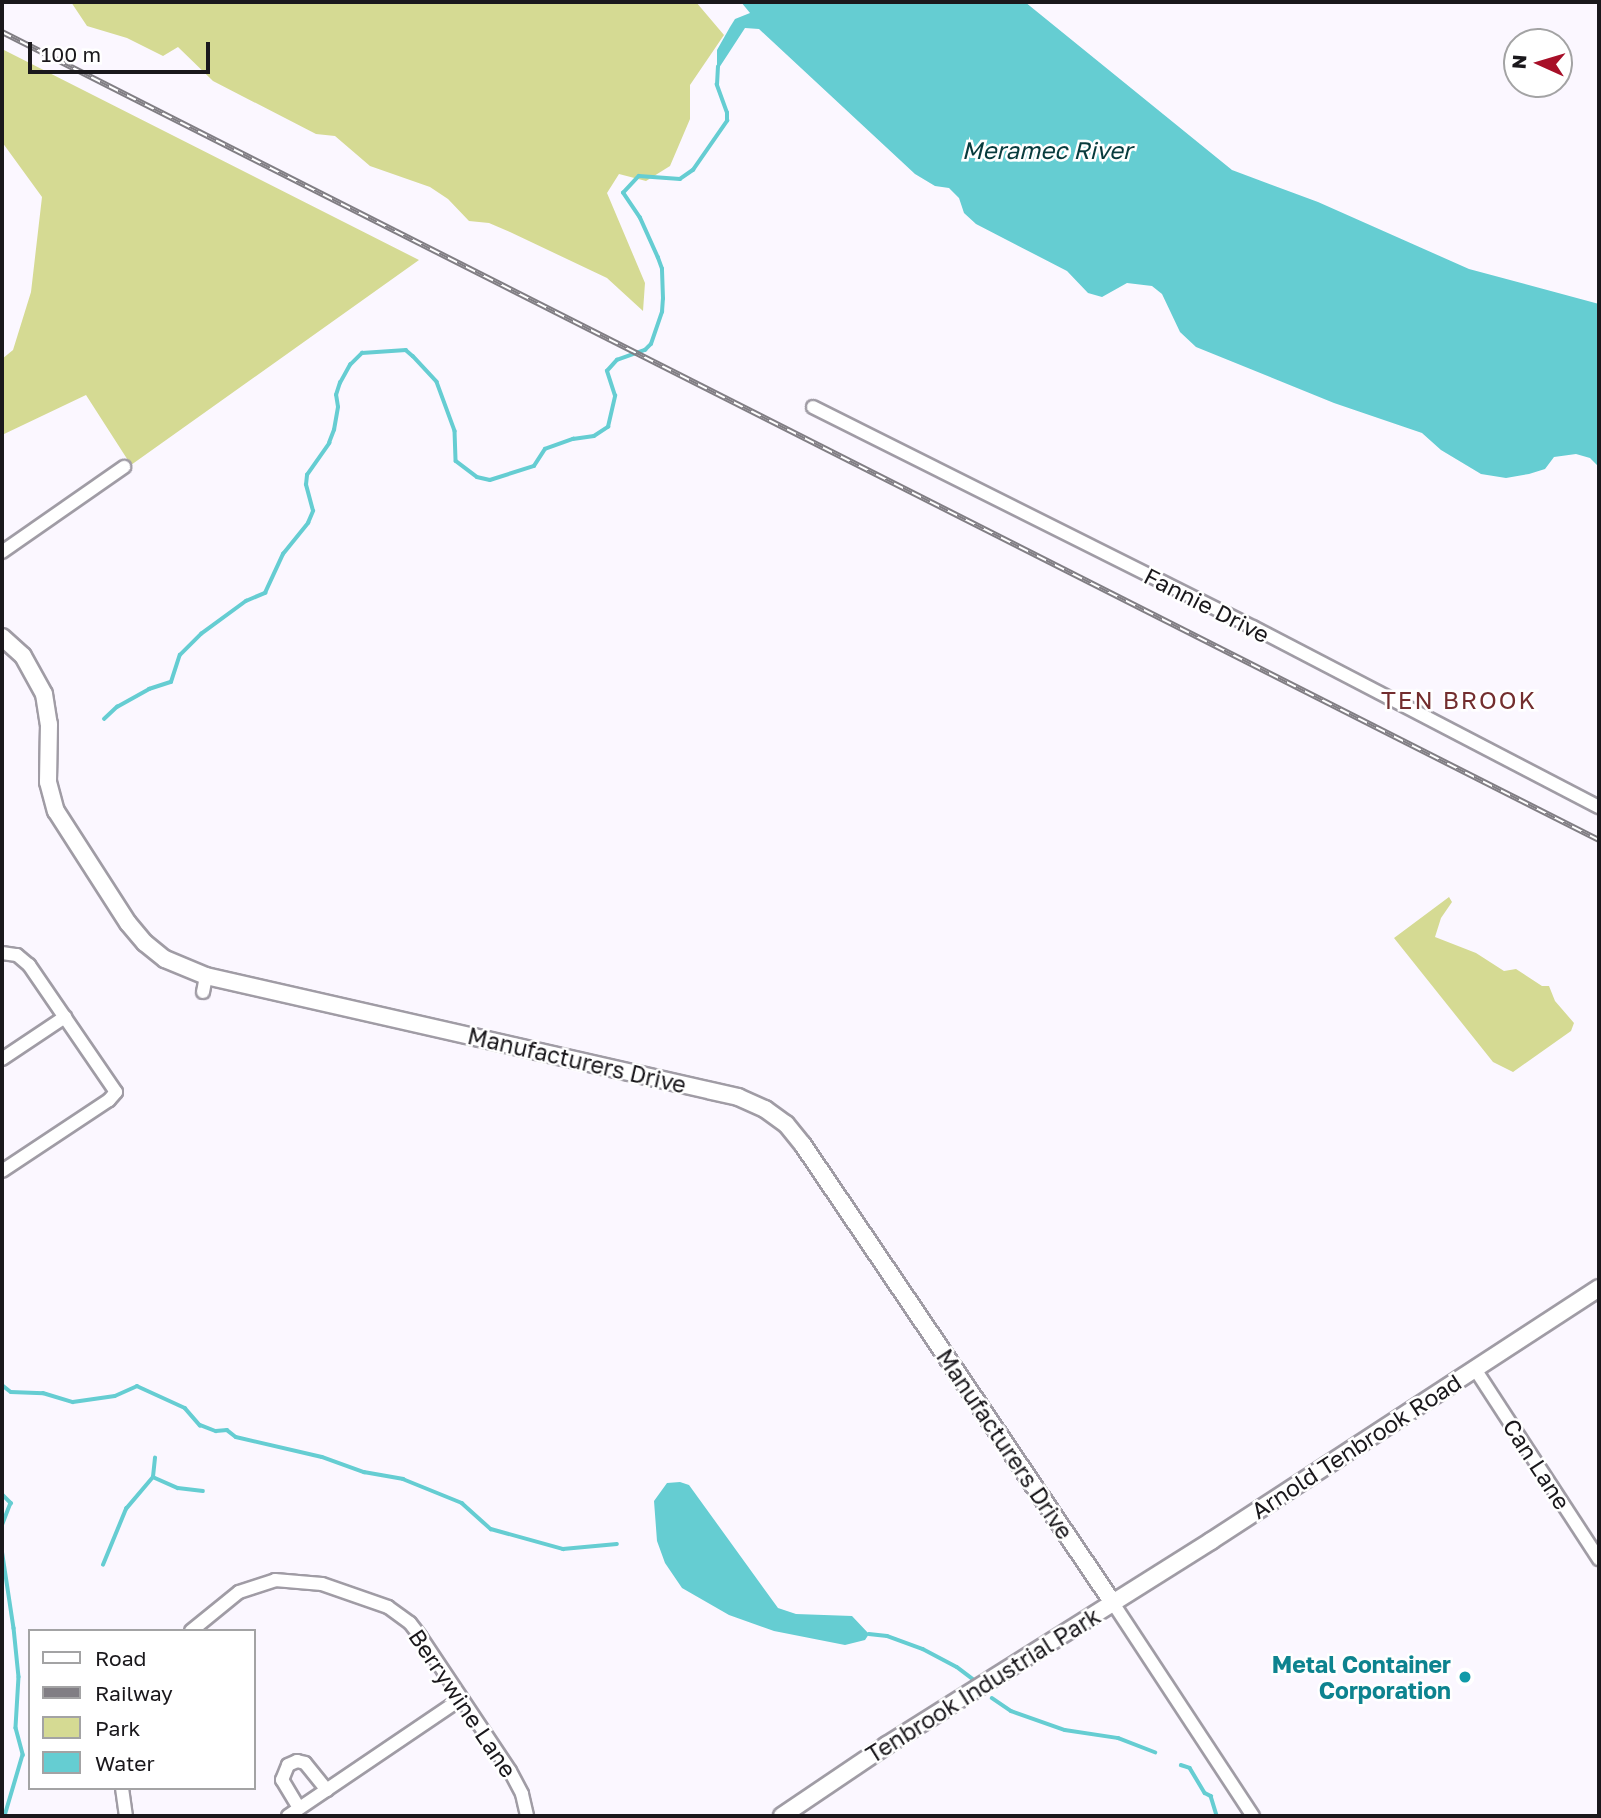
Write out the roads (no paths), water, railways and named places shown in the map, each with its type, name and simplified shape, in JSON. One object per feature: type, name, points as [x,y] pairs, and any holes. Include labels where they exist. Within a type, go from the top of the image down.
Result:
[{"type":"street","name":"Fannie Drive","points":[[813,407],[1253,627],[1599,807]]},
{"type":"street","points":[[2,552],[124,467]]},
{"type":"street","name":"Manufacturers Drive","points":[[2,637],[23,656],[44,694],[49,724],[48,782],[61,820],[145,943],[205,984],[738,1097],[775,1115],[803,1145],[1112,1603]]},
{"type":"street","points":[[2,953],[17,956],[29,965],[116,1091],[109,1100],[2,1171]]},
{"type":"street","points":[[2,1059],[65,1017]]},
{"type":"street","name":"Arnold Tenbrook Road","points":[[1112,1603],[1599,1288]]},
{"type":"street","name":"Can Lane","points":[[1475,1369],[1599,1559]]},
{"type":"street","name":"Berrywine Lane","points":[[193,1629],[227,1600],[253,1585],[284,1579],[322,1584],[378,1602],[398,1612],[420,1636],[517,1784],[527,1816]]},
{"type":"street","name":"Tenbrook Industrial Park","points":[[782,1816],[887,1745],[1112,1603],[1253,1816]]},
{"type":"street","points":[[288,1816],[461,1699]]},
{"type":"street","points":[[299,1808],[282,1780],[288,1765],[305,1763],[327,1790]]},
{"type":"street","points":[[122,1790],[126,1816]]},
{"type":"water","name":"Meramec River","points":[[741,2],[1025,2],[1232,170],[1318,202],[1469,269],[1599,304],[1599,467],[1590,458],[1576,454],[1554,457],[1545,469],[1529,474],[1506,478],[1481,474],[1441,450],[1422,433],[1334,403],[1196,347],[1180,332],[1162,294],[1152,286],[1127,283],[1102,297],[1088,293],[1067,271],[976,224],[964,213],[959,198],[949,188],[935,186],[915,174],[759,29],[745,28],[717,71],[717,50],[730,27],[735,19],[750,13]]},
{"type":"water","points":[[680,1482],[689,1485],[778,1608],[796,1614],[852,1616],[869,1634],[865,1640],[845,1645],[774,1631],[729,1615],[682,1588],[665,1563],[657,1541],[654,1501],[667,1483]]},
{"type":"waterway","points":[[104,719],[117,707],[149,689],[171,682],[180,655],[201,634],[246,601],[265,593],[283,554],[308,523],[313,511],[306,485],[307,475],[329,443],[334,430],[338,407],[336,395],[340,383],[350,365],[362,353],[406,350],[413,356],[437,382],[455,431],[456,461],[477,477],[490,480],[534,466],[545,449],[573,439],[594,436],[608,427],[615,396],[607,371],[617,360],[645,350],[651,344],[662,312],[663,299],[662,269],[658,258],[640,218],[623,193],[639,176],[680,179],[693,170],[727,121],[727,113],[717,85],[718,67]]},
{"type":"waterway","points":[[2,1385],[11,1392],[43,1393],[73,1402],[115,1396],[137,1386],[185,1408],[200,1425],[216,1431],[227,1430],[236,1437],[322,1457],[364,1472],[403,1479],[462,1503],[491,1529],[563,1549],[617,1544]]},
{"type":"waterway","points":[[103,1565],[126,1509],[153,1477],[155,1458]]},
{"type":"waterway","points":[[153,1477],[178,1488],[203,1491]]},
{"type":"waterway","points":[[2,1494],[11,1503],[2,1527]]},
{"type":"waterway","points":[[2,1549],[19,1677],[16,1728],[23,1755],[5,1816]]},
{"type":"waterway","points":[[869,1634],[887,1636],[923,1649],[957,1667],[974,1680]]},
{"type":"waterway","points":[[992,1698],[1011,1711],[1065,1730],[1118,1738],[1155,1752]]},
{"type":"waterway","points":[[1181,1765],[1190,1768],[1205,1793],[1211,1796],[1217,1816]]},
{"type":"railway","points":[[2,32],[1599,840]]},
{"type":"place","name":"Metal Container Corporation","points":[[1465,1677]]},
{"type":"district","name":"TEN BROOK","points":[[1459,700]]}]
